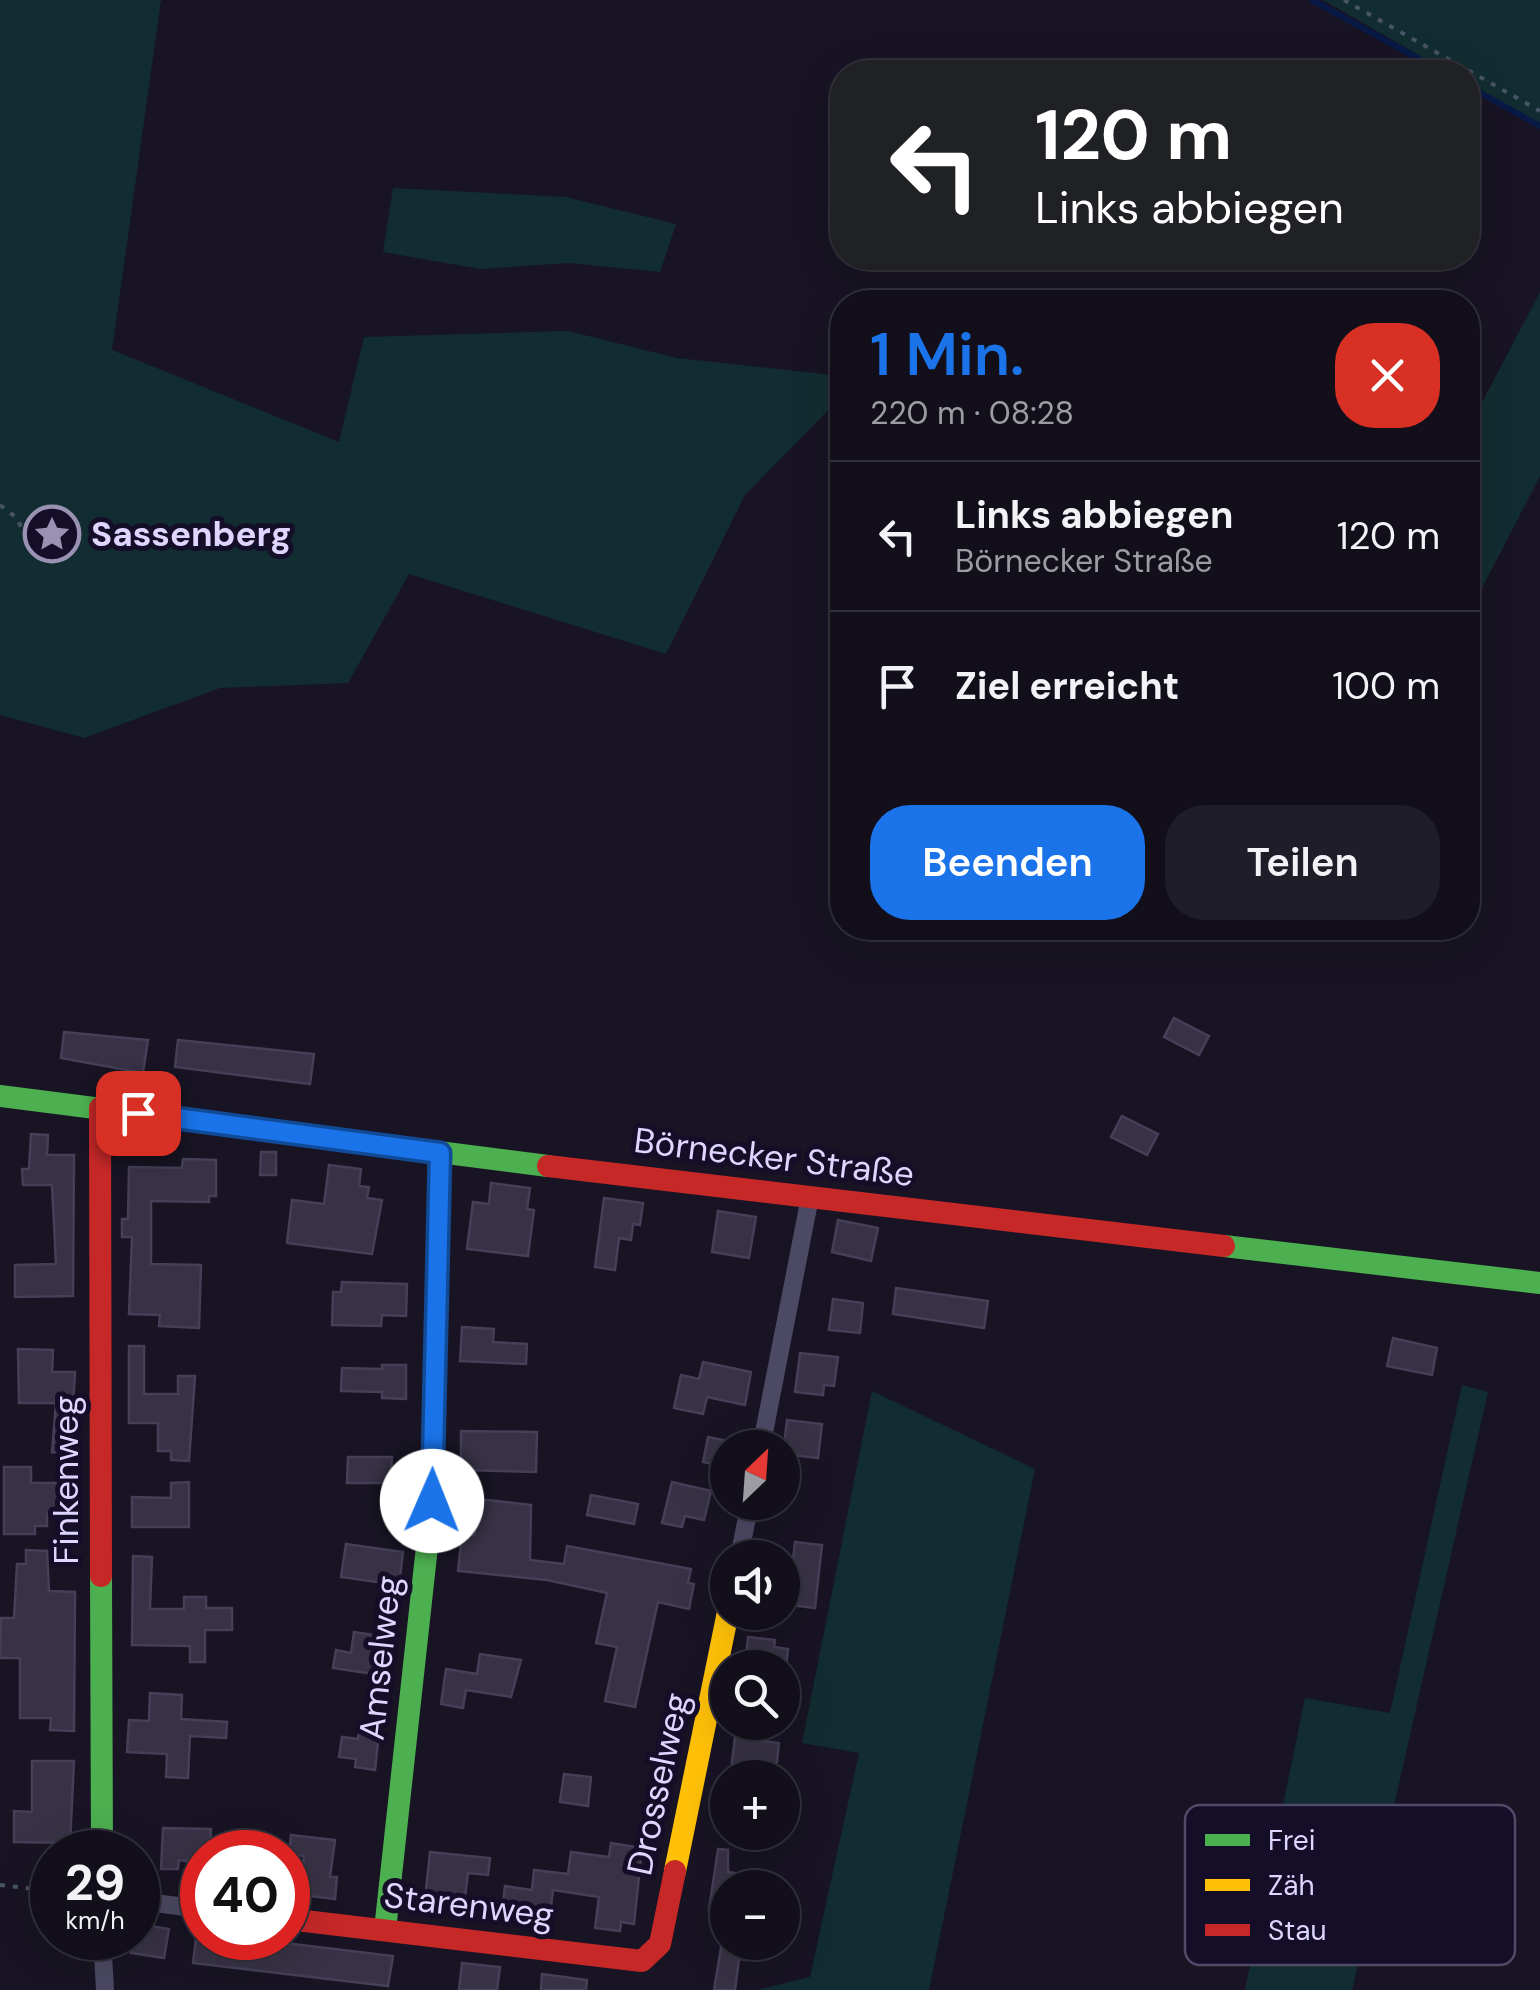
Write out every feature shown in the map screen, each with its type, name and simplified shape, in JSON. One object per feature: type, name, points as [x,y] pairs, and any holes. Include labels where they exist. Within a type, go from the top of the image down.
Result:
[{"type":"street","name":"Börnecker Straße","points":[[0,1096],[440,1153],[1540,1283]]},
{"type":"street","name":"Finkenweg","points":[[100,1108],[102,1830]]},
{"type":"street","name":"Amselweg","points":[[385,1930],[432,1501],[440,1153]]},
{"type":"street","points":[[764,1430],[810,1196]]},
{"type":"street","name":"Drosselweg","points":[[642,1961],[654,1955],[660,1944],[724,1630]]},
{"type":"street","name":"Starenweg","points":[[310,1921],[642,1961]]},
{"type":"street","points":[[103,1960],[105,1990]]},
{"type":"path","points":[[1344,0],[1450,60]]},
{"type":"path","points":[[1480,77],[1540,111]]},
{"type":"path","points":[[0,505],[18,518],[23,532]]},
{"type":"path","points":[[0,1885],[30,1888]]},
{"type":"green space","points":[[0,0],[161,0],[112,350],[339,442],[364,337],[568,331],[677,358],[830,375],[830,408],[745,495],[666,654],[409,574],[348,683],[220,688],[84,738],[0,715]]},
{"type":"green space","points":[[1323,0],[1540,0],[1540,126],[1480,91],[1480,60],[1427,60]]},
{"type":"green space","points":[[393,188],[566,197],[676,224],[660,272],[569,263],[480,269],[383,252]]},
{"type":"green space","points":[[1540,292],[1540,476],[1480,592],[1480,406]]},
{"type":"green space","points":[[1462,1385],[1488,1392],[1394,1805],[1283,1805],[1305,1698],[1390,1713]]},
{"type":"green space","points":[[872,1391],[1035,1469],[929,1990],[757,1990],[810,1977],[859,1753],[802,1743]]},
{"type":"green space","points":[[1250,1965],[1358,1965],[1352,1990],[1245,1990]]},
{"type":"building","points":[[1174,1018],[1209,1036],[1199,1055],[1164,1037]]},
{"type":"building","points":[[64,1032],[148,1040],[143,1073],[61,1058]]},
{"type":"building","points":[[178,1040],[314,1054],[310,1084],[175,1067]]},
{"type":"building","points":[[1122,1116],[1158,1134],[1147,1155],[1111,1137]]},
{"type":"building","points":[[31,1134],[48,1135],[47,1155],[74,1155],[73,1296],[15,1297],[15,1265],[56,1264],[52,1185],[23,1185],[22,1169],[29,1169]]},
{"type":"building","points":[[261,1152],[276,1152],[276,1175],[260,1175]]},
{"type":"building","points":[[183,1159],[216,1160],[216,1196],[209,1196],[209,1202],[151,1201],[151,1264],[201,1265],[199,1328],[159,1326],[160,1315],[129,1314],[132,1237],[122,1237],[122,1219],[128,1219],[129,1167],[182,1168]]},
{"type":"building","points":[[329,1165],[361,1169],[359,1186],[369,1187],[367,1198],[382,1200],[372,1254],[287,1243],[292,1200],[324,1204]]},
{"type":"building","points":[[491,1183],[530,1188],[527,1209],[534,1210],[528,1256],[467,1249],[473,1202],[489,1204]]},
{"type":"building","points":[[604,1198],[643,1203],[640,1225],[633,1224],[631,1240],[619,1238],[615,1270],[595,1267]]},
{"type":"building","points":[[718,1211],[756,1217],[749,1258],[712,1252]]},
{"type":"building","points":[[838,1220],[878,1228],[871,1261],[832,1252]]},
{"type":"building","points":[[342,1282],[407,1284],[406,1316],[382,1315],[381,1326],[332,1325],[333,1292],[341,1292]]},
{"type":"building","points":[[896,1288],[988,1301],[984,1328],[893,1314]]},
{"type":"building","points":[[833,1299],[863,1303],[860,1333],[829,1330]]},
{"type":"building","points":[[462,1327],[494,1329],[493,1342],[527,1344],[526,1364],[460,1361]]},
{"type":"building","points":[[1393,1338],[1437,1348],[1432,1375],[1387,1366]]},
{"type":"building","points":[[129,1346],[144,1346],[144,1394],[178,1394],[178,1376],[195,1376],[189,1461],[171,1460],[171,1451],[158,1451],[158,1423],[129,1423]]},
{"type":"building","points":[[18,1349],[53,1350],[52,1372],[75,1372],[70,1453],[52,1452],[56,1403],[19,1403]]},
{"type":"building","points":[[800,1353],[838,1357],[834,1386],[824,1385],[823,1395],[795,1392]]},
{"type":"building","points":[[703,1362],[751,1372],[745,1405],[707,1397],[703,1414],[674,1408],[681,1375],[699,1379]]},
{"type":"building","points":[[382,1365],[406,1365],[406,1399],[382,1398],[382,1392],[341,1391],[342,1368],[382,1369]]},
{"type":"building","points":[[787,1420],[822,1424],[818,1458],[800,1456],[800,1430],[786,1430]]},
{"type":"building","points":[[461,1431],[537,1432],[536,1472],[461,1470]]},
{"type":"building","points":[[708,1437],[710,1437],[710,1463],[703,1462]]},
{"type":"building","points":[[348,1457],[392,1457],[390,1483],[347,1483]]},
{"type":"building","points":[[4,1467],[31,1467],[31,1483],[75,1483],[75,1514],[47,1514],[47,1526],[35,1526],[35,1534],[4,1534]]},
{"type":"building","points":[[189,1482],[189,1527],[132,1527],[132,1497],[171,1498],[171,1483]]},
{"type":"building","points":[[672,1482],[710,1491],[704,1520],[685,1516],[682,1527],[662,1523]]},
{"type":"building","points":[[591,1495],[638,1504],[634,1524],[587,1515]]},
{"type":"building","points":[[479,1499],[531,1505],[530,1560],[564,1564],[567,1546],[691,1569],[688,1583],[694,1584],[689,1609],[658,1602],[635,1707],[605,1701],[617,1647],[596,1643],[607,1593],[547,1580],[458,1571],[462,1534],[475,1535]]},
{"type":"building","points":[[800,1543],[822,1545],[815,1608],[800,1606]]},
{"type":"building","points":[[346,1544],[403,1552],[399,1585],[341,1577]]},
{"type":"building","points":[[26,1550],[47,1551],[49,1591],[75,1592],[74,1731],[50,1730],[51,1718],[20,1718],[20,1658],[0,1658],[1,1618],[14,1618],[17,1564],[26,1564]]},
{"type":"building","points":[[133,1556],[152,1557],[150,1609],[184,1609],[184,1597],[206,1597],[206,1608],[232,1608],[232,1630],[205,1630],[205,1662],[190,1662],[190,1646],[132,1645]]},
{"type":"building","points":[[354,1632],[392,1638],[387,1676],[333,1668],[336,1650],[351,1653]]},
{"type":"building","points":[[748,1637],[775,1640],[774,1647],[788,1649],[788,1650],[747,1650]]},
{"type":"building","points":[[480,1654],[521,1660],[511,1697],[466,1690],[463,1708],[441,1704],[446,1669],[477,1674]]},
{"type":"building","points":[[150,1693],[182,1695],[181,1719],[227,1722],[226,1738],[190,1736],[188,1778],[166,1777],[167,1754],[127,1752],[129,1720],[149,1721]]},
{"type":"building","points":[[359,1731],[379,1733],[375,1770],[355,1767],[356,1759],[339,1757],[342,1737],[358,1739]]},
{"type":"building","points":[[735,1740],[779,1743],[777,1760],[732,1760]]},
{"type":"building","points":[[32,1761],[74,1761],[71,1830],[30,1830],[30,1842],[14,1842],[14,1811],[32,1812]]},
{"type":"building","points":[[564,1774],[591,1777],[588,1806],[560,1802]]},
{"type":"building","points":[[163,1828],[211,1829],[180,1830],[178,1869],[161,1869]]},
{"type":"building","points":[[310,1837],[335,1840],[330,1877],[337,1877],[335,1899],[310,1896]]},
{"type":"building","points":[[611,1843],[642,1848],[634,1924],[621,1922],[620,1931],[595,1928],[599,1897],[553,1890],[549,1923],[514,1919],[515,1905],[503,1903],[505,1886],[532,1890],[534,1870],[568,1874],[571,1852],[609,1857]]},
{"type":"building","points":[[718,1850],[728,1850],[728,1870],[715,1870]]},
{"type":"building","points":[[430,1852],[490,1858],[488,1875],[468,1873],[463,1913],[424,1908]]},
{"type":"building","points":[[160,1928],[169,1929],[164,1958],[160,1957]]},
{"type":"building","points":[[310,1946],[393,1956],[388,1986],[193,1963],[310,1960]]},
{"type":"building","points":[[719,1960],[739,1960],[735,1990],[714,1990]]},
{"type":"building","points":[[462,1963],[500,1967],[497,1990],[459,1990]]},
{"type":"building","points":[[542,1974],[587,1980],[586,1990],[541,1990]]},
{"type":"waterway","points":[[1312,0],[1421,60]]},
{"type":"waterway","points":[[1480,93],[1540,126]]},
{"type":"traffic: fast","points":[[0,1096],[548,1166]]},
{"type":"traffic: fast","points":[[385,1930],[432,1501],[440,1153]]},
{"type":"traffic: fast","points":[[1224,1246],[1540,1283]]},
{"type":"traffic: fast","points":[[101,1576],[102,1830]]},
{"type":"traffic: slow","points":[[675,1871],[724,1630]]},
{"type":"traffic: jam","points":[[100,1108],[101,1576]]},
{"type":"traffic: jam","points":[[548,1166],[1224,1246]]},
{"type":"traffic: jam","points":[[310,1922],[642,1961],[660,1944],[675,1871]]},
{"type":"place","name":"Sassenberg","points":[[52,534]]},
{"type":"route","points":[[138,1113],[440,1153],[432,1501]]}]
